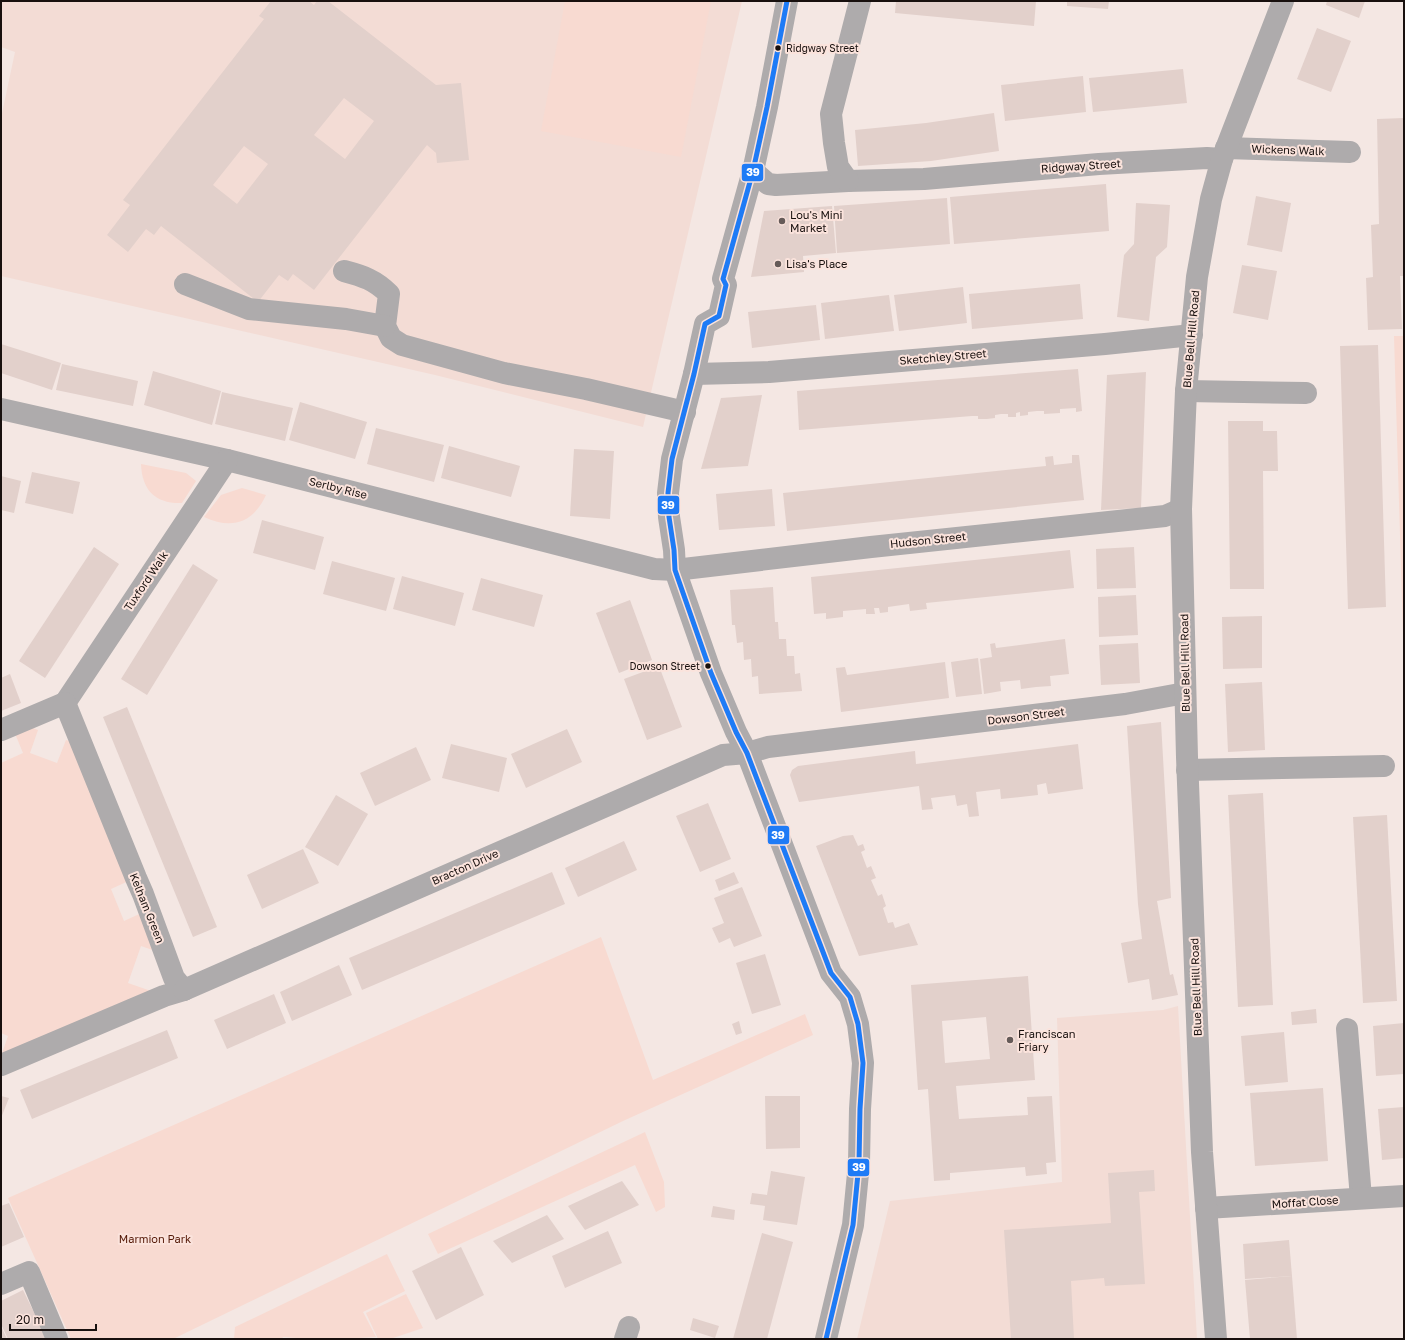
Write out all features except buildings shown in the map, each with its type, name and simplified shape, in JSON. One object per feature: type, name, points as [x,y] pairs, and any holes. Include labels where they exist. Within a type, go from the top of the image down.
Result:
[{"type":"street","points":[[787,1],[753,171],[723,279],[726,285],[719,316],[705,324],[672,459],[668,493],[668,516],[674,550],[675,570],[711,673],[736,732],[747,753],[831,973],[850,997],[858,1024],[864,1063],[860,1110],[859,1163],[853,1225],[826,1339]]},
{"type":"street","points":[[848,181],[838,168],[831,114],[860,1]]},
{"type":"street","name":"Blue Bell Hill Road","points":[[1216,1339],[1202,1152],[1185,693],[1181,509],[1186,391],[1197,277],[1211,199],[1224,153],[1283,1]]},
{"type":"street","name":"Wickens Walk","points":[[1224,153],[1350,152]]},
{"type":"street","name":"Ridgway Street","points":[[753,171],[768,184],[776,185],[924,179],[1099,164],[1207,158],[1224,153]]},
{"type":"street","points":[[344,271],[364,277],[379,285],[389,294],[385,326],[392,338],[402,345],[504,373],[586,389],[684,412]]},
{"type":"street","points":[[185,284],[249,309],[346,319],[385,326]]},
{"type":"street","name":"Sketchley Street","points":[[694,374],[768,372],[1105,344],[1192,335]]},
{"type":"street","points":[[1186,391],[1306,392]]},
{"type":"street","name":"Serlby Rise","points":[[1,409],[227,460],[654,569],[675,570]]},
{"type":"street","name":"Tuxford Walk","points":[[65,703],[227,460]]},
{"type":"street","name":"Hudson Street","points":[[675,570],[879,546],[1164,516],[1181,509]]},
{"type":"street","name":"Dowson Street","points":[[747,753],[768,747],[1124,704],[1185,693]]},
{"type":"street","points":[[1,730],[65,703]]},
{"type":"street","name":"Kelham Green","points":[[65,703],[143,894],[174,978],[184,990]]},
{"type":"street","name":"Bracton Drive","points":[[184,990],[723,754],[747,753]]},
{"type":"street","points":[[1188,770],[1384,766]]},
{"type":"street","points":[[1,1065],[164,996],[184,990]]},
{"type":"street","points":[[1347,1029],[1361,1198]]},
{"type":"street","name":"Moffat Close","points":[[1206,1208],[1404,1196]]},
{"type":"street","points":[[1,1284],[29,1272],[57,1339]]},
{"type":"shaded area","points":[[1,1],[742,1],[643,427],[435,375],[1,276],[1,118],[15,52],[1,47]]},
{"type":"shaded area","points":[[1178,1006],[1197,1339],[857,1339],[890,1201],[1062,1182],[1057,1018],[1163,1010]]},
{"type":"green space","points":[[565,1],[711,1],[681,157],[541,131]]},
{"type":"green space","points":[[1394,336],[1404,336],[1404,669]]},
{"type":"green space","points":[[141,464],[186,473],[196,481],[182,503],[165,501],[152,494],[144,482]]},
{"type":"green space","points":[[242,488],[266,495],[261,505],[248,518],[232,523],[224,523],[204,517],[221,495]]},
{"type":"green space","points":[[28,726],[38,730],[30,753],[57,763],[66,740],[76,743],[133,879],[111,889],[124,921],[148,910],[167,955],[141,946],[128,983],[154,992],[1,1056],[8,1036],[1,1033],[1,763],[23,753],[14,731]]},
{"type":"green space","name":"Marmion Park","points":[[601,937],[653,1080],[805,1014],[813,1035],[623,1121],[173,1339],[71,1339],[8,1198]]},
{"type":"green space","points":[[645,1132],[664,1182],[665,1207],[656,1212],[635,1165],[438,1254],[428,1234]]},
{"type":"green space","points":[[387,1254],[405,1291],[363,1312],[376,1337],[330,1339],[283,1337],[282,1339],[234,1339],[235,1327]]},
{"type":"green space","points":[[406,1294],[423,1328],[390,1339],[378,1339],[366,1313]]},
{"type":"transit line","name":"39","points":[[787,1],[753,171],[723,279],[726,285],[719,316],[705,324],[672,459],[668,493],[675,570],[711,673],[736,732],[747,753],[831,973],[850,997],[858,1024],[863,1063],[859,1163],[853,1225],[826,1339]]},
{"type":"place","name":"Ridgway Street","points":[[778,48]]},
{"type":"place","name":"Lou's Mini Market","points":[[782,221]]},
{"type":"place","name":"Lisa's Place","points":[[778,264]]},
{"type":"place","name":"Dowson Street","points":[[708,666]]},
{"type":"place","name":"Franciscan Friary","points":[[1010,1040]]}]
